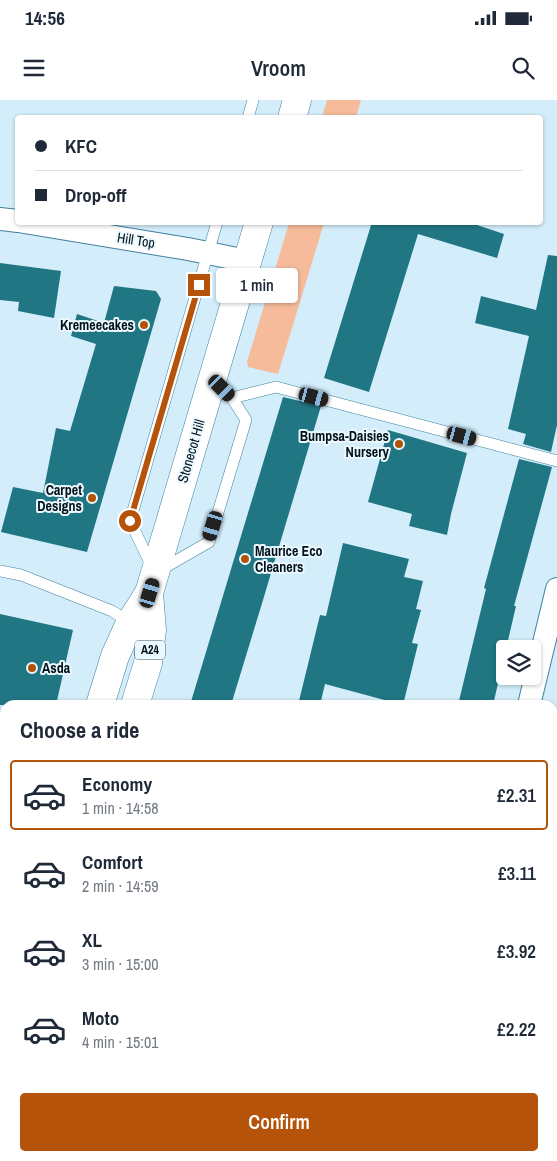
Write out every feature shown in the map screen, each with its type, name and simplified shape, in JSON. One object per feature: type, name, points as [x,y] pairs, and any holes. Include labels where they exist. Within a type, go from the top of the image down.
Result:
[{"type":"main road","points":[[293,115],[297,100]]},
{"type":"main road","name":"Stonecot Hill","points":[[137,700],[148,663],[141,626],[258,225]]},
{"type":"main road","name":"Stonecot Hill","points":[[102,700],[115,656],[141,626]]},
{"type":"street","points":[[0,219],[15,221]]},
{"type":"street","name":"Hill Top","points":[[42,225],[247,261]]},
{"type":"street","points":[[529,700],[557,589]]},
{"type":"lane","points":[[249,115],[253,100]]},
{"type":"lane","points":[[213,378],[232,398],[246,420],[209,542],[152,583],[130,521],[216,225]]},
{"type":"lane","points":[[232,398],[276,387],[557,461]]},
{"type":"lane","points":[[0,571],[21,576],[112,611],[141,626]]},
{"type":"shaded area","points":[[327,100],[361,100],[357,115],[323,115]]},
{"type":"shaded area","points":[[288,225],[323,225],[278,374],[248,367],[247,362]]},
{"type":"building","points":[[371,225],[477,225],[504,234],[497,258],[418,234],[369,392],[324,378]]},
{"type":"building","points":[[548,255],[557,256],[557,425],[551,452],[523,444],[526,434],[508,429],[529,336],[475,323],[481,296],[536,310]]},
{"type":"building","points":[[0,263],[61,271],[54,318],[18,311],[19,302],[0,300]]},
{"type":"building","points":[[114,286],[156,291],[161,299],[87,552],[1,532],[13,487],[43,493],[56,428],[70,431],[96,344],[71,336],[77,314],[104,323]]},
{"type":"building","points":[[283,397],[321,406],[233,700],[192,700]]},
{"type":"building","points":[[388,430],[467,453],[447,535],[409,526],[412,514],[368,502]]},
{"type":"building","points":[[519,459],[552,467],[514,606],[516,606],[508,640],[496,640],[496,685],[498,685],[494,700],[459,700],[486,589],[484,588]]},
{"type":"building","points":[[343,543],[409,559],[404,577],[423,581],[416,609],[421,610],[412,643],[418,644],[404,700],[384,700],[325,684],[321,700],[299,700],[320,615],[326,616]]},
{"type":"building","name":"Asda","points":[[0,614],[73,630],[57,700],[0,700]]},
{"type":"place","name":"Kremeecakes","points":[[144,325]]},
{"type":"place","name":"Bumpsa-Daisies Nursery","points":[[399,444]]},
{"type":"place","name":"Carpet Designs","points":[[92,498]]},
{"type":"place","name":"Maurice Eco Cleaners","points":[[245,559]]},
{"type":"place","name":"Asda","points":[[32,668]]},
{"type":"route","points":[[130,521],[199,285]]}]
